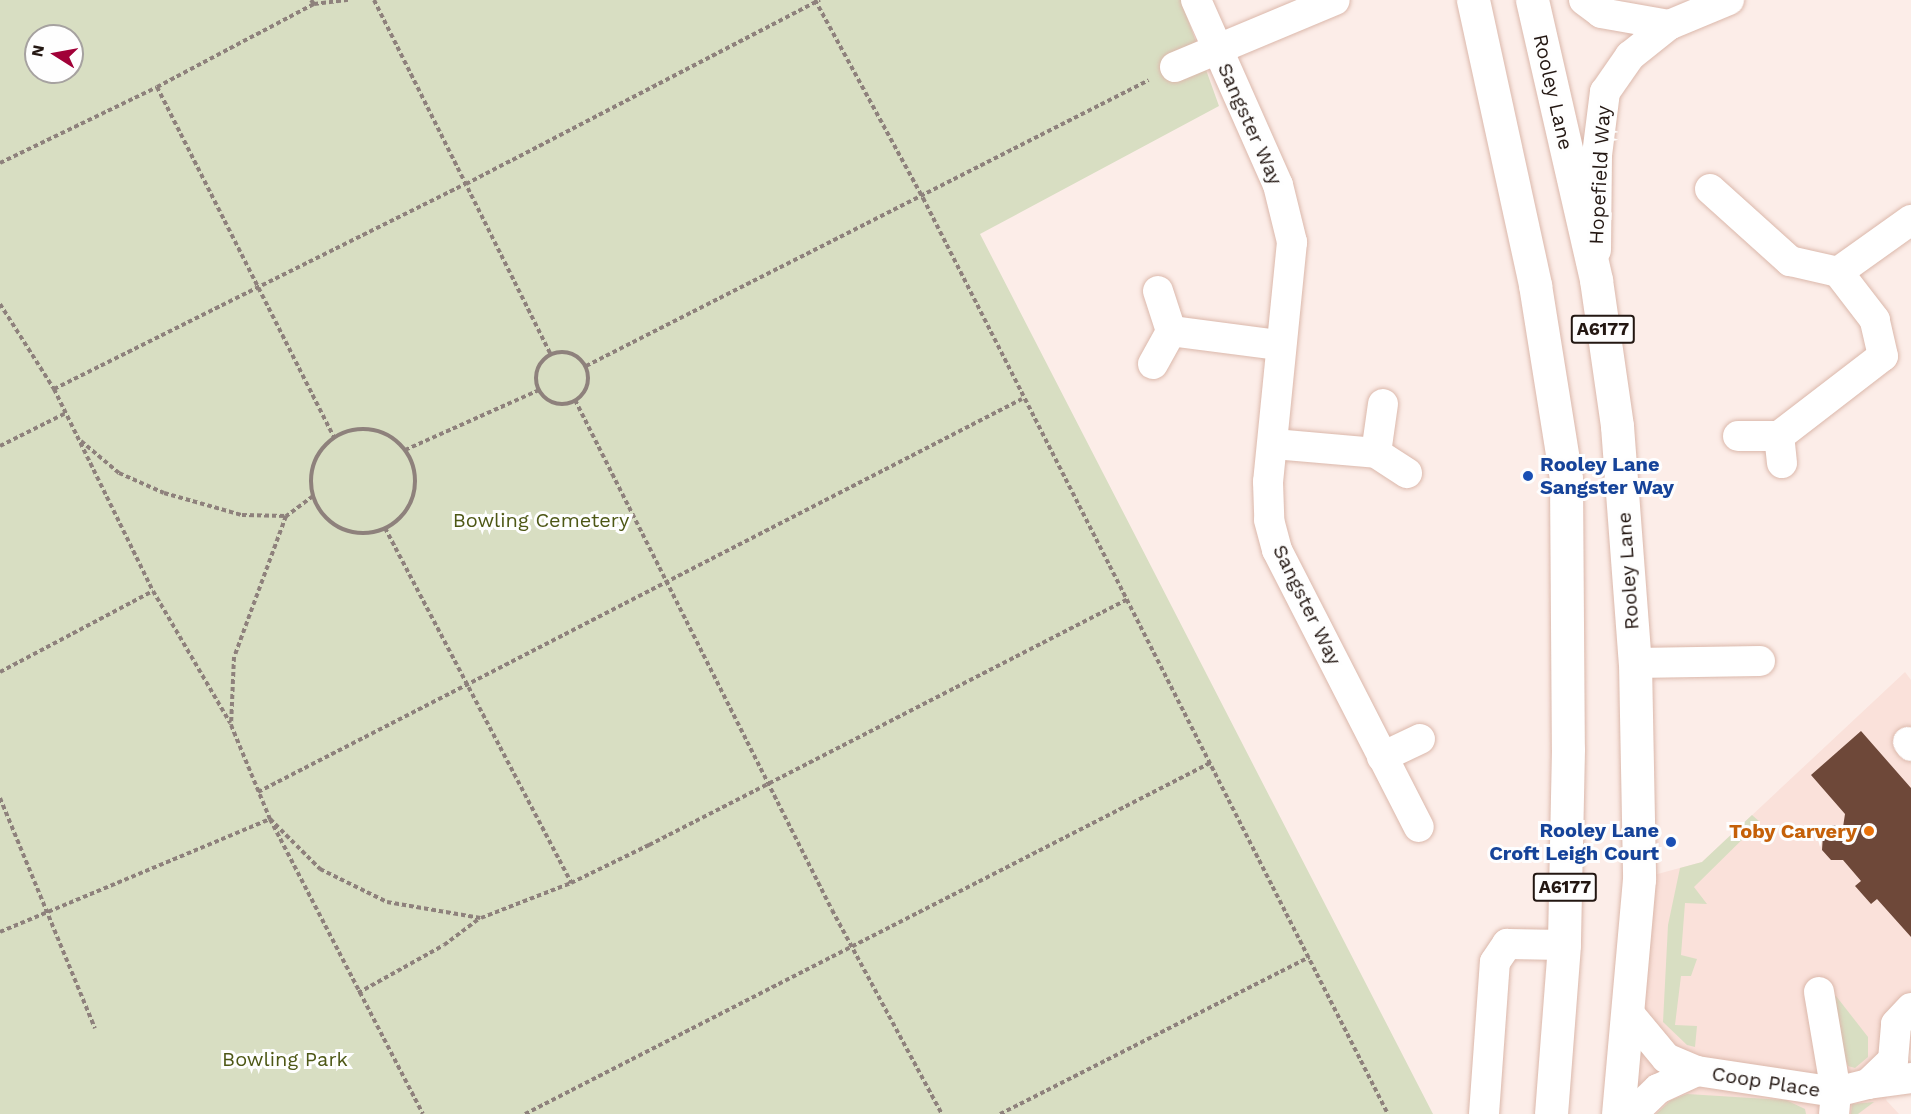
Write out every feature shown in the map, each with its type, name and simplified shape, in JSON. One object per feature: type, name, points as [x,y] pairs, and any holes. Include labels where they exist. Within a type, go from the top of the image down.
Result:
[{"type":"highway","name":"A6177","points":[[1473,0],[1535,285],[1566,479],[1568,749],[1564,945],[1551,1114]]},
{"type":"highway","name":"Rooley Lane","points":[[1532,0],[1596,280],[1617,426],[1635,663],[1639,879],[1618,1114]]},
{"type":"street","name":"Sangster Way","points":[[1196,0],[1278,184],[1292,242],[1279,345],[1274,444],[1268,482],[1269,520],[1277,550],[1419,827]]},
{"type":"street","name":"Sangster Way","points":[[1216,47],[1335,0]]},
{"type":"street","points":[[1584,0],[1601,13],[1669,25]]},
{"type":"street","name":"Hopefield Way","points":[[1596,280],[1597,155],[1605,92],[1630,56],[1669,25],[1729,0]]},
{"type":"street","points":[[1175,67],[1216,47]]},
{"type":"street","points":[[1710,189],[1790,261],[1838,272],[1875,320],[1883,356],[1780,449],[1738,436]]},
{"type":"street","points":[[1838,272],[1911,220]]},
{"type":"street","points":[[1153,364],[1172,331],[1158,291]]},
{"type":"street","points":[[1172,331],[1279,345]]},
{"type":"street","points":[[1376,453],[1383,404]]},
{"type":"street","points":[[1274,444],[1376,453],[1407,473]]},
{"type":"street","points":[[1635,663],[1761,661]]},
{"type":"street","points":[[1383,757],[1420,739]]},
{"type":"street","points":[[1484,1114],[1495,962],[1507,944],[1564,945]]},
{"type":"street","name":"Coop Place","points":[[1819,992],[1835,1103]]},
{"type":"street","name":"Coop Place","points":[[1627,1011],[1666,1058],[1697,1071],[1835,1103],[1868,1084],[1893,1060],[1896,1024],[1911,1008]]},
{"type":"street","name":"Coop Place","points":[[1632,1114],[1658,1089],[1697,1071]]},
{"type":"street","points":[[1868,1084],[1911,1078]]},
{"type":"path","points":[[0,163],[157,87],[313,2],[349,0]]},
{"type":"path","points":[[374,0],[551,354]]},
{"type":"path","points":[[54,389],[466,184],[817,1],[923,198],[1022,399],[1212,762],[1389,1114]]},
{"type":"path","points":[[586,366],[923,198],[1175,67]]},
{"type":"path","points":[[157,87],[261,286],[334,437]]},
{"type":"path","points":[[0,304],[54,389],[96,481],[153,591],[231,725],[270,819],[358,993],[423,1114]]},
{"type":"path","points":[[551,354],[574,355],[586,366],[588,382],[575,400],[559,404],[539,390],[537,374],[551,354]]},
{"type":"path","points":[[405,450],[539,390]]},
{"type":"path","points":[[258,792],[1022,399]]},
{"type":"path","points":[[575,400],[767,782],[942,1114]]},
{"type":"path","points":[[0,446],[64,414]]},
{"type":"path","points":[[364,429],[393,439],[405,450],[412,464],[413,494],[407,508],[385,528],[368,533],[350,531],[321,512],[313,496],[314,463],[334,437],[364,429]]},
{"type":"path","points":[[78,439],[119,473],[165,493],[243,515],[286,516]]},
{"type":"path","points":[[231,725],[234,657],[286,516],[313,496]]},
{"type":"path","points":[[385,528],[466,687],[571,883]]},
{"type":"path","points":[[0,672],[153,591]]},
{"type":"path","points":[[358,993],[444,945],[481,918],[571,883],[1128,599]]},
{"type":"path","points":[[525,1114],[1212,762]]},
{"type":"path","points":[[0,798],[95,1028]]},
{"type":"path","points":[[0,932],[270,819]]},
{"type":"path","points":[[270,819],[320,869],[387,902],[481,918]]},
{"type":"path","points":[[1000,1114],[1309,957]]},
{"type":"shaded area","points":[[1905,672],[1911,680],[1911,1049],[1900,1059],[1886,1100],[1899,1114],[1618,1114],[1639,879],[1702,862]]},
{"type":"green space","name":"Bowling Cemetery","points":[[0,0],[1181,0],[1219,106],[980,234],[1433,1114],[0,1114]]},
{"type":"green space","points":[[1752,815],[1760,822],[1694,887],[1707,904],[1685,903],[1681,955],[1697,959],[1691,976],[1681,976],[1675,1025],[1697,1026],[1695,1047],[1687,1045],[1663,1022],[1668,925],[1680,868],[1702,862]]},
{"type":"green space","points":[[1836,996],[1868,1037],[1868,1057],[1855,1068],[1848,1066],[1841,1048],[1830,1000]]},
{"type":"green space","points":[[1687,1094],[1786,1100],[1805,1109],[1806,1114],[1656,1114],[1671,1100]]},
{"type":"green space","points":[[1874,1102],[1858,1114],[1851,1114],[1852,1104]]},
{"type":"building","name":"Toby Carvery","points":[[1861,731],[1911,788],[1911,937],[1877,899],[1871,904],[1855,886],[1861,881],[1843,860],[1831,860],[1822,850],[1823,835],[1832,825],[1843,827],[1845,814],[1811,775]]},
{"type":"place","name":"Rooley Lane Sangster Way","points":[[1528,476]]},
{"type":"place","name":"Toby Carvery","points":[[1869,831]]},
{"type":"place","name":"Rooley Lane Croft Leigh Court","points":[[1671,842]]},
{"type":"park label","name":"Bowling Park","points":[[285,1059]]}]
